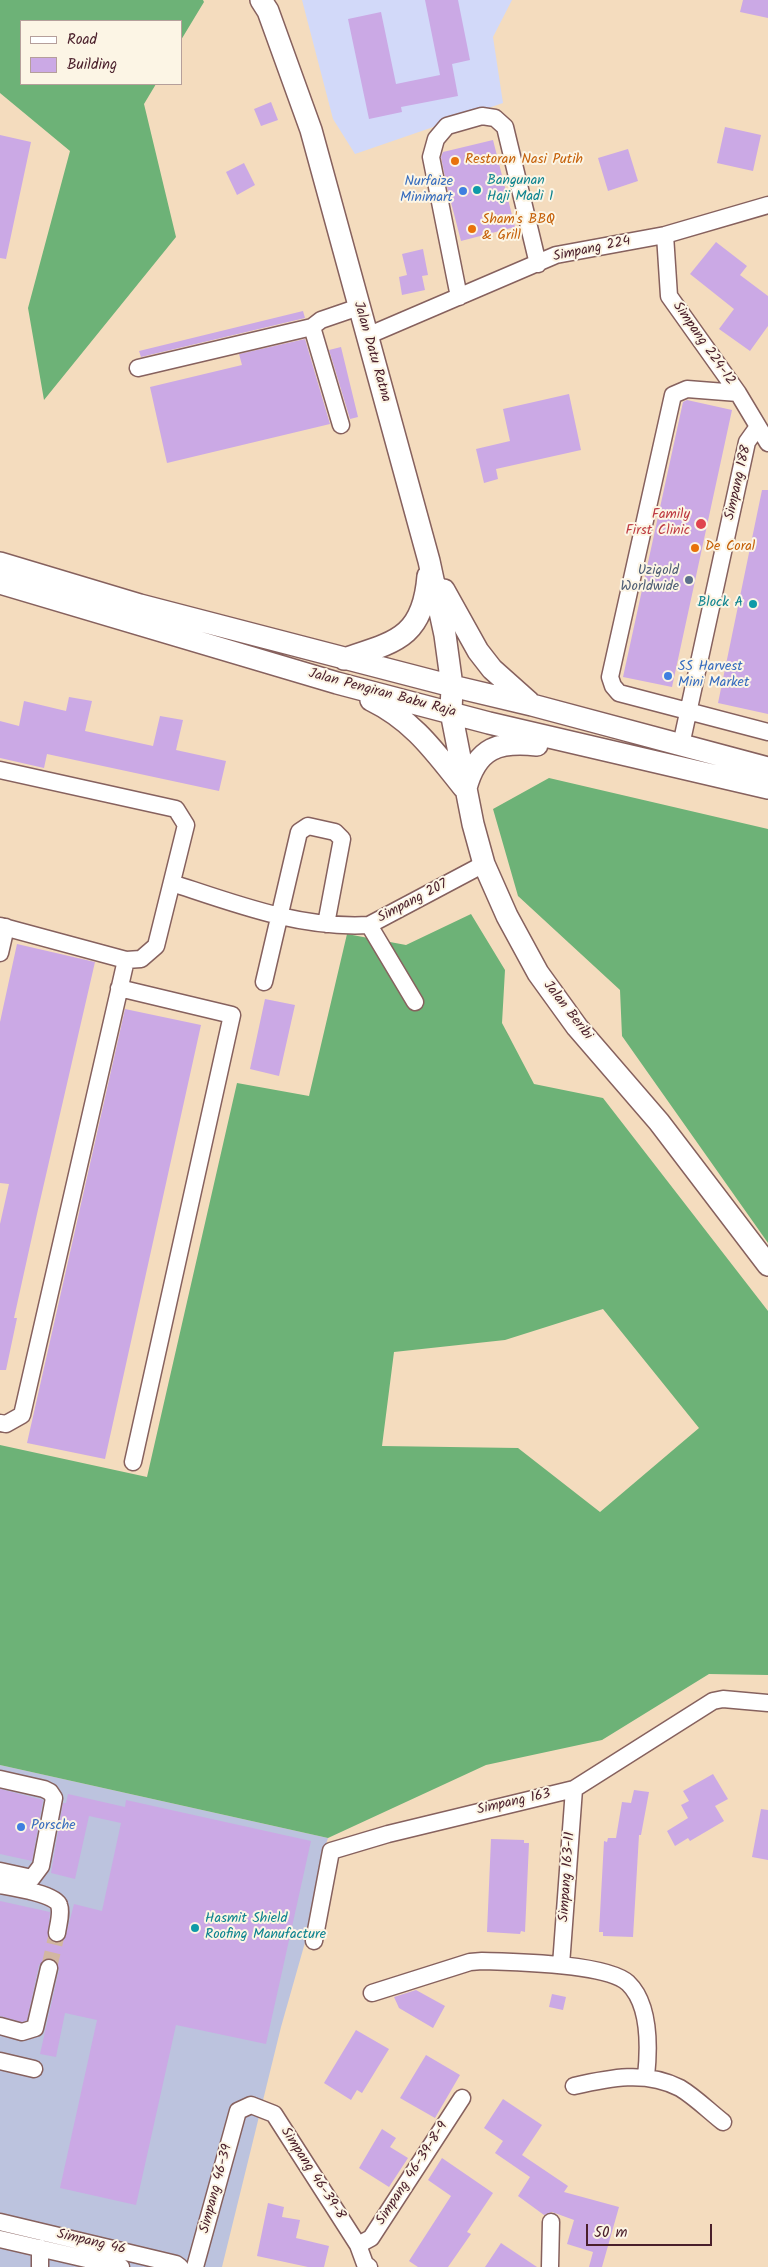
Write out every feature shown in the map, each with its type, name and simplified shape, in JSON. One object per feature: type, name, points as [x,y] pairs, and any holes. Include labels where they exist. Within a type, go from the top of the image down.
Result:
[{"type":"main road","name":"Jalan Datu Ratna","points":[[261,0],[268,11],[311,130],[429,561],[442,616],[452,686],[451,712]]},
{"type":"main road","points":[[344,659],[385,645],[405,633],[416,621],[422,609],[426,593],[429,561]]},
{"type":"main road","points":[[429,561],[478,651],[492,669],[532,705]]},
{"type":"main road","name":"Jalan Pengiran Babu Raja","points":[[0,563],[140,605],[344,659],[532,705],[768,768]]},
{"type":"main road","name":"Jalan Pengiran Babu Raja","points":[[0,583],[337,683],[622,754],[768,788]]},
{"type":"main road","points":[[337,683],[391,710],[408,722],[424,736],[466,790]]},
{"type":"main road","name":"Jalan Beribi","points":[[451,712],[466,790],[484,864],[507,916],[538,973],[577,1027],[660,1122],[768,1265]]},
{"type":"main road","points":[[466,790],[469,776],[476,764],[487,753],[512,743],[622,754]]},
{"type":"street","points":[[459,297],[431,157],[436,139],[447,126],[482,116],[495,118],[506,127],[538,264]]},
{"type":"street","name":"Simpang 224","points":[[367,336],[556,255],[665,235],[768,205]]},
{"type":"street","name":"Simpang 224-12","points":[[665,235],[669,296],[738,392],[757,428],[768,443]]},
{"type":"street","points":[[138,368],[312,327],[322,320],[358,307]]},
{"type":"street","points":[[312,327],[341,425]]},
{"type":"street","points":[[738,392],[687,389],[673,395],[610,677],[613,686],[619,693],[768,732]]},
{"type":"street","name":"Simpang 188","points":[[682,745],[747,442],[757,428]]},
{"type":"street","points":[[0,770],[176,809],[186,825],[156,946],[141,959],[126,960],[3,927],[0,953]]},
{"type":"street","points":[[264,982],[299,832],[308,826],[335,832],[342,839],[326,924]]},
{"type":"street","name":"Simpang 207","points":[[172,883],[280,917],[326,924],[370,925],[484,864]]},
{"type":"street","points":[[370,925],[415,1002]]},
{"type":"street","points":[[0,1423],[6,1424],[22,1415],[126,960]]},
{"type":"street","points":[[119,988],[232,1015],[133,1462]]},
{"type":"street","name":"Simpang 163","points":[[314,1941],[331,1851],[388,1834],[574,1789],[713,1701],[723,1699],[768,1703]]},
{"type":"street","points":[[0,1779],[44,1789],[50,1792],[54,1798],[38,1874],[32,1878],[0,1871]]},
{"type":"street","name":"Simpang 163-11","points":[[561,1965],[574,1789]]},
{"type":"street","points":[[0,1885],[50,1897],[58,1902],[60,1907],[56,1933]]},
{"type":"street","points":[[372,1992],[470,1962],[518,1962],[561,1965],[606,1973],[623,1979],[636,1994],[648,2028],[646,2077]]},
{"type":"street","points":[[0,2026],[22,2032],[36,2028],[49,1968]]},
{"type":"street","points":[[0,2061],[34,2068]]},
{"type":"street","points":[[574,2086],[616,2077],[646,2077],[680,2088],[723,2122]]},
{"type":"street","name":"Simpang 46-39-8-9","points":[[358,2245],[371,2238],[462,2098]]},
{"type":"street","name":"Simpang 46-39-8","points":[[244,2108],[274,2114],[358,2245],[365,2264],[369,2267]]},
{"type":"street","name":"Simpang 46-39","points":[[196,2267],[244,2108]]},
{"type":"street","name":"Simpang 46","points":[[0,2222],[176,2264],[180,2267]]},
{"type":"street","points":[[550,2267],[551,2222]]},
{"type":"street","name":"Simpang 46","points":[[0,2239],[121,2267]]},
{"type":"street","points":[[40,2248],[40,2267]]},
{"type":"shaded area","points":[[302,0],[512,0],[493,37],[503,103],[355,154],[333,119]]},
{"type":"shaded area","points":[[0,1765],[328,1838],[325,1847],[331,1851],[281,2027],[222,2267],[0,2267]]},
{"type":"green space","points":[[0,0],[203,0],[204,2],[182,38],[182,20],[20,20],[20,85],[155,85],[144,104],[176,237],[44,400],[28,308],[70,151],[0,93]]},
{"type":"green space","points":[[549,778],[768,829],[768,1243],[622,1036],[620,990],[518,896],[493,809]]},
{"type":"green space","points":[[471,914],[505,970],[502,1023],[534,1084],[603,1098],[768,1311],[768,1675],[709,1674],[602,1740],[486,1765],[328,1838],[0,1765],[0,1445],[147,1477],[237,1083],[309,1096],[347,934],[406,945]],"holes":[[[603,1309],[699,1428],[600,1512],[518,1448],[382,1446],[394,1352],[505,1340]]]},
{"type":"building","points":[[425,0],[458,0],[470,60],[452,64],[458,96],[401,107],[402,112],[369,119],[348,19],[381,12],[396,84],[440,75]]},
{"type":"building","points":[[743,0],[768,0],[768,18],[740,12]]},
{"type":"building","points":[[271,102],[278,120],[261,126],[254,109]]},
{"type":"building","points":[[725,127],[761,135],[753,171],[717,163]]},
{"type":"building","points":[[0,135],[31,142],[6,259],[0,258]]},
{"type":"building","name":"Bangunan Haji Madi 1","points":[[493,140],[515,227],[461,241],[441,157],[443,152]]},
{"type":"building","points":[[628,149],[638,181],[608,191],[598,158]]},
{"type":"building","points":[[244,163],[255,185],[237,195],[226,172]]},
{"type":"building","points":[[716,242],[747,266],[740,275],[768,296],[768,326],[750,351],[719,329],[734,309],[690,274]]},
{"type":"building","points":[[423,249],[428,275],[422,276],[425,290],[402,295],[399,277],[407,275],[402,254]]},
{"type":"building","points":[[303,311],[305,318],[141,357],[139,351]]},
{"type":"building","points":[[305,339],[330,424],[167,463],[150,387],[242,365],[239,354]]},
{"type":"building","points":[[341,347],[358,417],[350,419],[329,350]]},
{"type":"building","points":[[569,394],[581,450],[496,469],[498,479],[484,483],[476,449],[510,441],[503,409]]},
{"type":"building","points":[[687,400],[732,410],[672,687],[623,677],[683,402]]},
{"type":"building","name":"Block A","points":[[762,490],[768,490],[768,714],[718,703]]},
{"type":"building","points":[[69,697],[92,701],[85,731],[153,746],[160,716],[183,720],[176,750],[226,761],[219,791],[47,754],[44,768],[0,758],[0,721],[19,726],[24,701],[66,711]]},
{"type":"building","points":[[17,944],[95,962],[14,1318],[17,1318],[6,1370],[0,1370],[0,1224],[9,1184],[0,1183],[0,1022]]},
{"type":"building","points":[[265,999],[295,1005],[279,1076],[250,1069]]},
{"type":"building","points":[[125,1009],[201,1025],[105,1459],[27,1443]]},
{"type":"building","points":[[713,1774],[728,1799],[715,1806],[724,1821],[690,1841],[688,1838],[675,1846],[667,1831],[688,1818],[681,1805],[689,1801],[683,1791]]},
{"type":"building","name":"Porsche","points":[[0,1789],[43,1800],[32,1861],[0,1854]]},
{"type":"building","points":[[634,1790],[649,1792],[641,1835],[639,1835],[633,1937],[603,1936],[603,1932],[599,1932],[604,1841],[607,1842],[608,1838],[616,1838],[622,1802],[631,1803]]},
{"type":"building","name":"Hasmit Shield Roofing Manufacture","points":[[68,1794],[125,1807],[126,1800],[311,1841],[266,2044],[176,2025],[136,2205],[60,2188],[97,2020],[65,2013],[56,2057],[40,2054],[59,1970],[56,1961],[47,1958],[39,1965],[27,2020],[22,2022],[0,2016],[0,1901],[50,1912],[48,1936],[56,1943],[65,1939],[74,1904],[102,1911],[121,1823],[89,1816],[75,1879],[51,1873],[63,1803],[66,1803]]},
{"type":"building","points":[[761,1809],[768,1810],[768,1860],[752,1857]]},
{"type":"building","points":[[491,1839],[524,1840],[524,1843],[529,1843],[525,1932],[521,1931],[520,1934],[487,1932]]},
{"type":"building","points":[[416,1990],[445,2006],[433,2028],[399,2008],[394,1997]]},
{"type":"building","points":[[552,1994],[566,1997],[563,2010],[549,2007]]},
{"type":"building","points":[[356,2030],[389,2049],[362,2093],[357,2090],[351,2100],[324,2083]]},
{"type":"building","points":[[426,2055],[460,2075],[435,2118],[400,2098]]},
{"type":"building","points":[[503,2099],[542,2125],[522,2155],[568,2186],[564,2192],[619,2207],[602,2267],[589,2267],[593,2252],[567,2244],[574,2220],[552,2212],[544,2215],[518,2196],[530,2177],[495,2153],[503,2141],[484,2128]]},
{"type":"building","points":[[382,2129],[396,2138],[390,2147],[408,2158],[389,2187],[359,2168]]},
{"type":"building","points":[[442,2158],[493,2193],[467,2232],[471,2234],[448,2267],[418,2267],[409,2261],[451,2196],[428,2180]]},
{"type":"building","points":[[268,2203],[284,2207],[282,2217],[300,2220],[296,2238],[329,2246],[324,2267],[308,2267],[257,2256]]},
{"type":"building","points":[[501,2243],[537,2267],[485,2267]]},
{"type":"tunnel","points":[[49,1968],[57,1933]]},
{"type":"place","name":"Restoran Nasi Putih","points":[[455,161]]},
{"type":"place","name":"Bangunan Haji Madi 1","points":[[477,190]]},
{"type":"place","name":"Nurfaize Minimart","points":[[463,191]]},
{"type":"place","name":"Sham's BBQ & Grill","points":[[472,229]]},
{"type":"place","name":"Family First Clinic","points":[[701,524]]},
{"type":"place","name":"De Coral","points":[[695,548]]},
{"type":"place","name":"Uzigold Worldwide","points":[[689,580]]},
{"type":"place","name":"Block A","points":[[753,604]]},
{"type":"place","name":"SS Harvest Mini Market","points":[[668,676]]},
{"type":"place","name":"Porsche","points":[[21,1827]]},
{"type":"place","name":"Hasmit Shield Roofing Manufacture","points":[[195,1928]]}]
